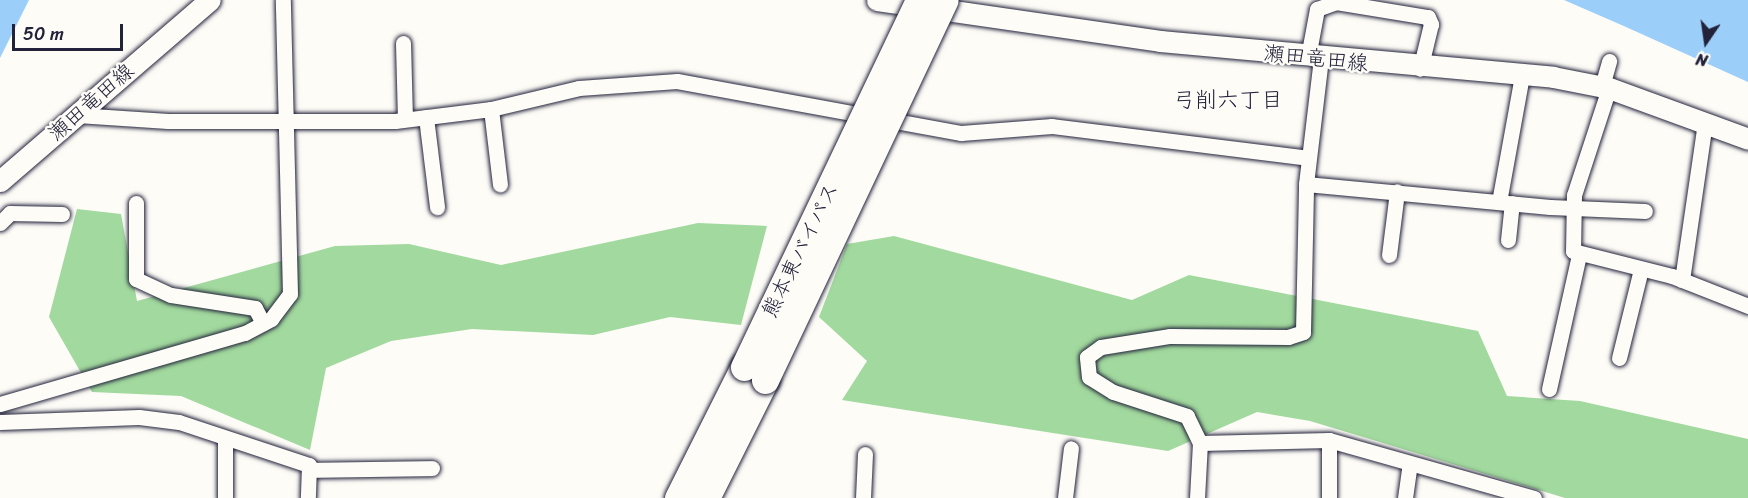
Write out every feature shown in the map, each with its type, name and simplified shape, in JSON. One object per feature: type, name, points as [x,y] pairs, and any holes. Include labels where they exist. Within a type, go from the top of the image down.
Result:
[{"type":"highway","name":"熊本東バイパス","points":[[706,498],[754,374],[919,0]]},
{"type":"highway","name":"熊本東バイパス","points":[[678,498],[754,374],[945,0]]},
{"type":"highway","points":[[719,498],[754,374]]},
{"type":"main road","name":"瀬田竜田線","points":[[0,181],[80,115],[210,0]]},
{"type":"main road","name":"瀬田竜田線","points":[[877,0],[1314,58],[1420,69],[1522,75],[1605,87],[1748,139]]},
{"type":"street","points":[[0,404],[263,323],[290,294],[284,122],[283,0]]},
{"type":"street","points":[[1197,498],[1200,443],[1187,416],[1113,392],[1089,377],[1087,357],[1101,346],[1170,336],[1288,337],[1304,332],[1306,184],[1317,9],[1336,1],[1428,17],[1420,69]]},
{"type":"street","points":[[404,43],[405,119]]},
{"type":"street","points":[[1609,61],[1605,87],[1574,207],[1572,248],[1579,255],[1682,280],[1748,306]]},
{"type":"street","points":[[1508,240],[1505,202],[1522,75]]},
{"type":"street","points":[[80,115],[284,122],[405,119],[491,109],[579,88],[677,81],[961,133],[1052,126],[1308,158]]},
{"type":"street","points":[[0,191],[80,115],[108,94]]},
{"type":"street","points":[[491,109],[500,184]]},
{"type":"street","points":[[426,117],[437,207]]},
{"type":"street","points":[[1682,280],[1705,123]]},
{"type":"street","points":[[1306,184],[1505,202],[1645,211]]},
{"type":"street","points":[[1389,255],[1397,192]]},
{"type":"street","points":[[136,203],[136,279],[171,295],[255,308],[263,323]]},
{"type":"street","points":[[0,223],[10,213],[62,214]]},
{"type":"street","points":[[1549,389],[1579,255]]},
{"type":"street","points":[[1619,358],[1641,269]]},
{"type":"street","points":[[0,422],[139,417],[178,422],[309,465],[308,498]]},
{"type":"street","points":[[225,438],[225,498]]},
{"type":"street","points":[[1200,443],[1329,440],[1534,498]]},
{"type":"street","points":[[1329,440],[1329,498]]},
{"type":"street","points":[[1065,498],[1071,448]]},
{"type":"street","points":[[863,498],[865,454]]},
{"type":"street","points":[[1405,498],[1410,463]]},
{"type":"street","points":[[309,470],[432,468]]},
{"type":"green space","points":[[77,209],[121,214],[137,301],[335,246],[409,244],[501,265],[698,223],[767,226],[741,325],[670,317],[593,335],[472,329],[391,341],[326,368],[310,450],[181,396],[92,392],[49,317]]},
{"type":"green space","points":[[894,236],[1132,300],[1189,275],[1478,331],[1507,396],[1580,401],[1748,439],[1748,498],[1565,498],[1310,421],[1257,412],[1168,451],[842,400],[867,361],[819,317],[847,244]]},
{"type":"water","points":[[0,0],[29,0],[0,58]]},
{"type":"water","points":[[1564,0],[1748,0],[1748,82],[1626,27]]},
{"type":"district","name":"弓削六丁目","points":[[1228,100]]}]
